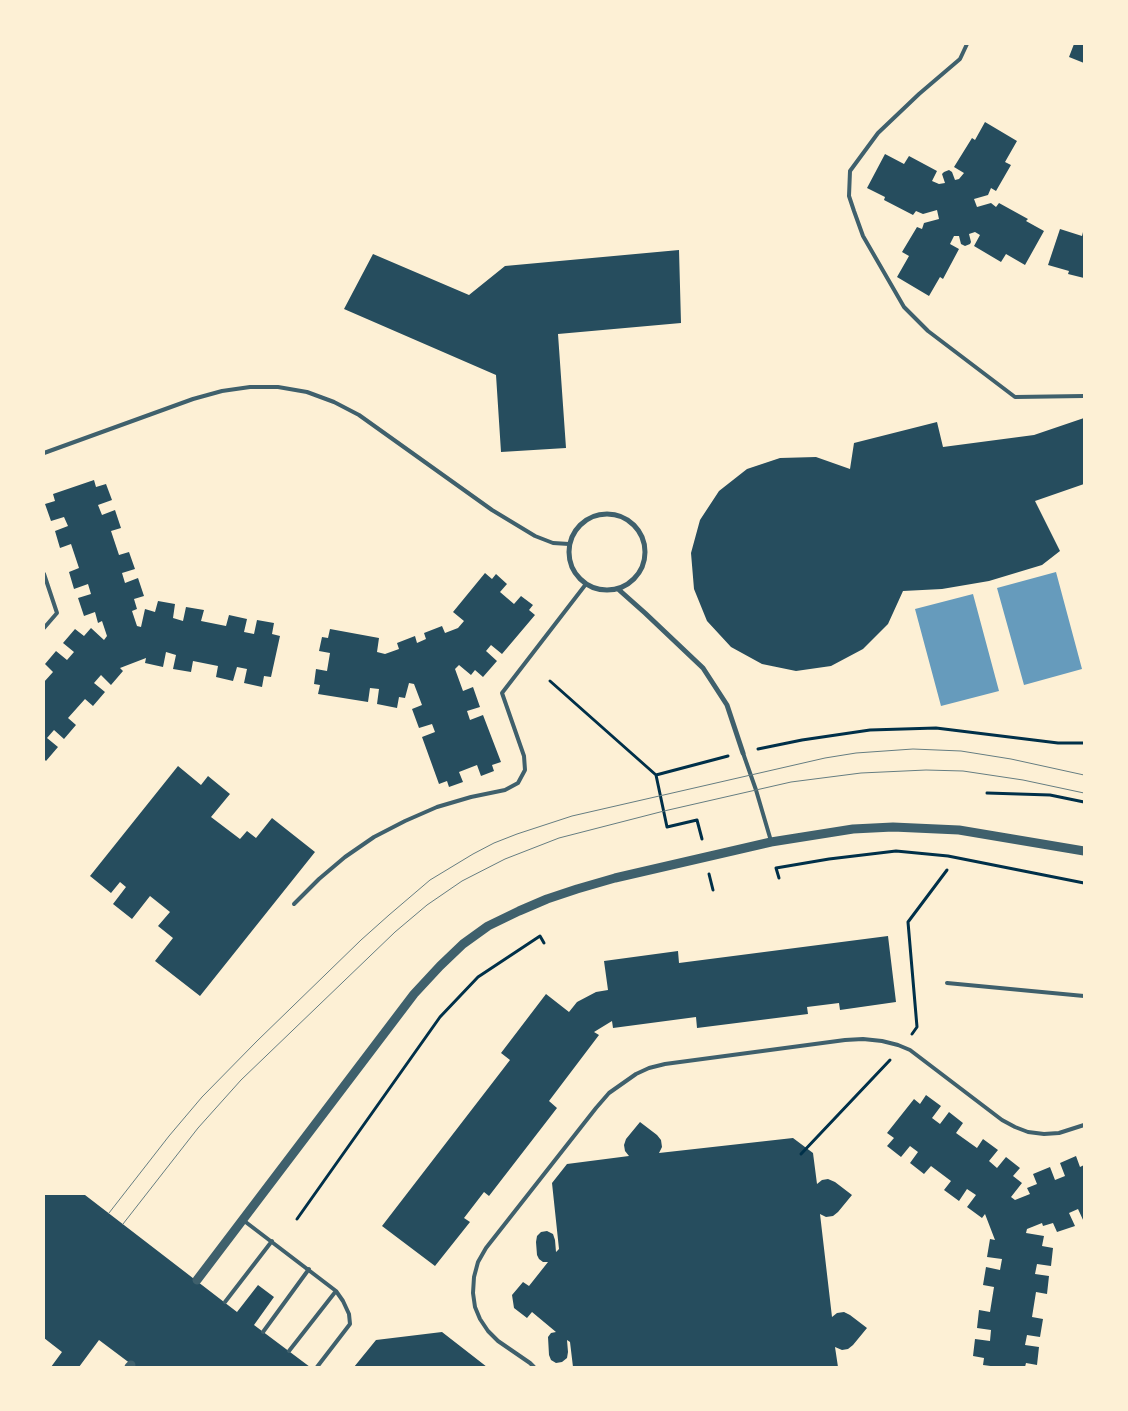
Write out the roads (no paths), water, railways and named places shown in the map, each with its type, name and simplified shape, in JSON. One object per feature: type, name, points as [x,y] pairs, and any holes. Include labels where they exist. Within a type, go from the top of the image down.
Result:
[{"type":"street","points":[[610,514],[623,517],[634,525],[642,535],[646,548],[645,562],[639,574],[630,583],[618,590],[605,591],[592,588],[586,584],[580,581],[572,570],[568,557],[569,544],[574,532],[583,522],[597,515],[610,514]]},
{"type":"street","points":[[618,590],[645,612],[703,668],[727,705],[743,752]]},
{"type":"street","points":[[196,1280],[414,994],[440,966],[464,944],[488,926],[547,899],[596,884],[771,842],[853,829],[910,827],[959,830],[1084,851]]},
{"type":"lane","points":[[967,44],[960,59],[878,133],[850,170],[849,196],[863,236],[904,307],[928,331],[1015,398],[1084,396]]},
{"type":"lane","points":[[44,453],[222,390],[278,387],[306,392],[334,402],[359,415],[492,510],[535,536],[553,543],[569,544]]},
{"type":"lane","points":[[44,574],[57,613],[44,628]]},
{"type":"lane","points":[[294,904],[345,856],[374,837],[437,807],[505,790],[518,783],[525,770],[524,756],[502,693],[586,584]]},
{"type":"lane","points":[[743,752],[771,842]]},
{"type":"lane","points":[[947,983],[1084,996]]},
{"type":"lane","points":[[534,1367],[498,1341],[480,1319],[475,1307],[473,1293],[474,1277],[478,1262],[486,1248],[609,1093],[623,1082],[649,1068],[665,1064],[845,1040],[882,1041],[903,1047],[920,1057],[1002,1120],[1015,1127],[1028,1132],[1059,1134],[1084,1125]]},
{"type":"lane","points":[[243,1220],[309,1269],[336,1291],[343,1301],[349,1314],[350,1324],[317,1367]]},
{"type":"lane","points":[[225,1302],[272,1241]]},
{"type":"lane","points":[[263,1332],[309,1269]]},
{"type":"lane","points":[[289,1352],[336,1291]]},
{"type":"water","points":[[1056,572],[1082,669],[1024,685],[997,588]]},
{"type":"water","points":[[973,594],[999,691],[941,706],[915,609]]},
{"type":"tram line","points":[[109,1213],[202,1097],[361,940],[430,880],[494,843],[572,816],[825,758],[856,753],[913,749],[961,751],[1011,759],[1084,775]]},
{"type":"tram line","points":[[123,1224],[198,1128],[241,1080],[395,932],[427,905],[462,881],[505,859],[559,838],[664,811],[791,782],[861,773],[926,770],[963,771],[1023,780],[1084,793]]}]
